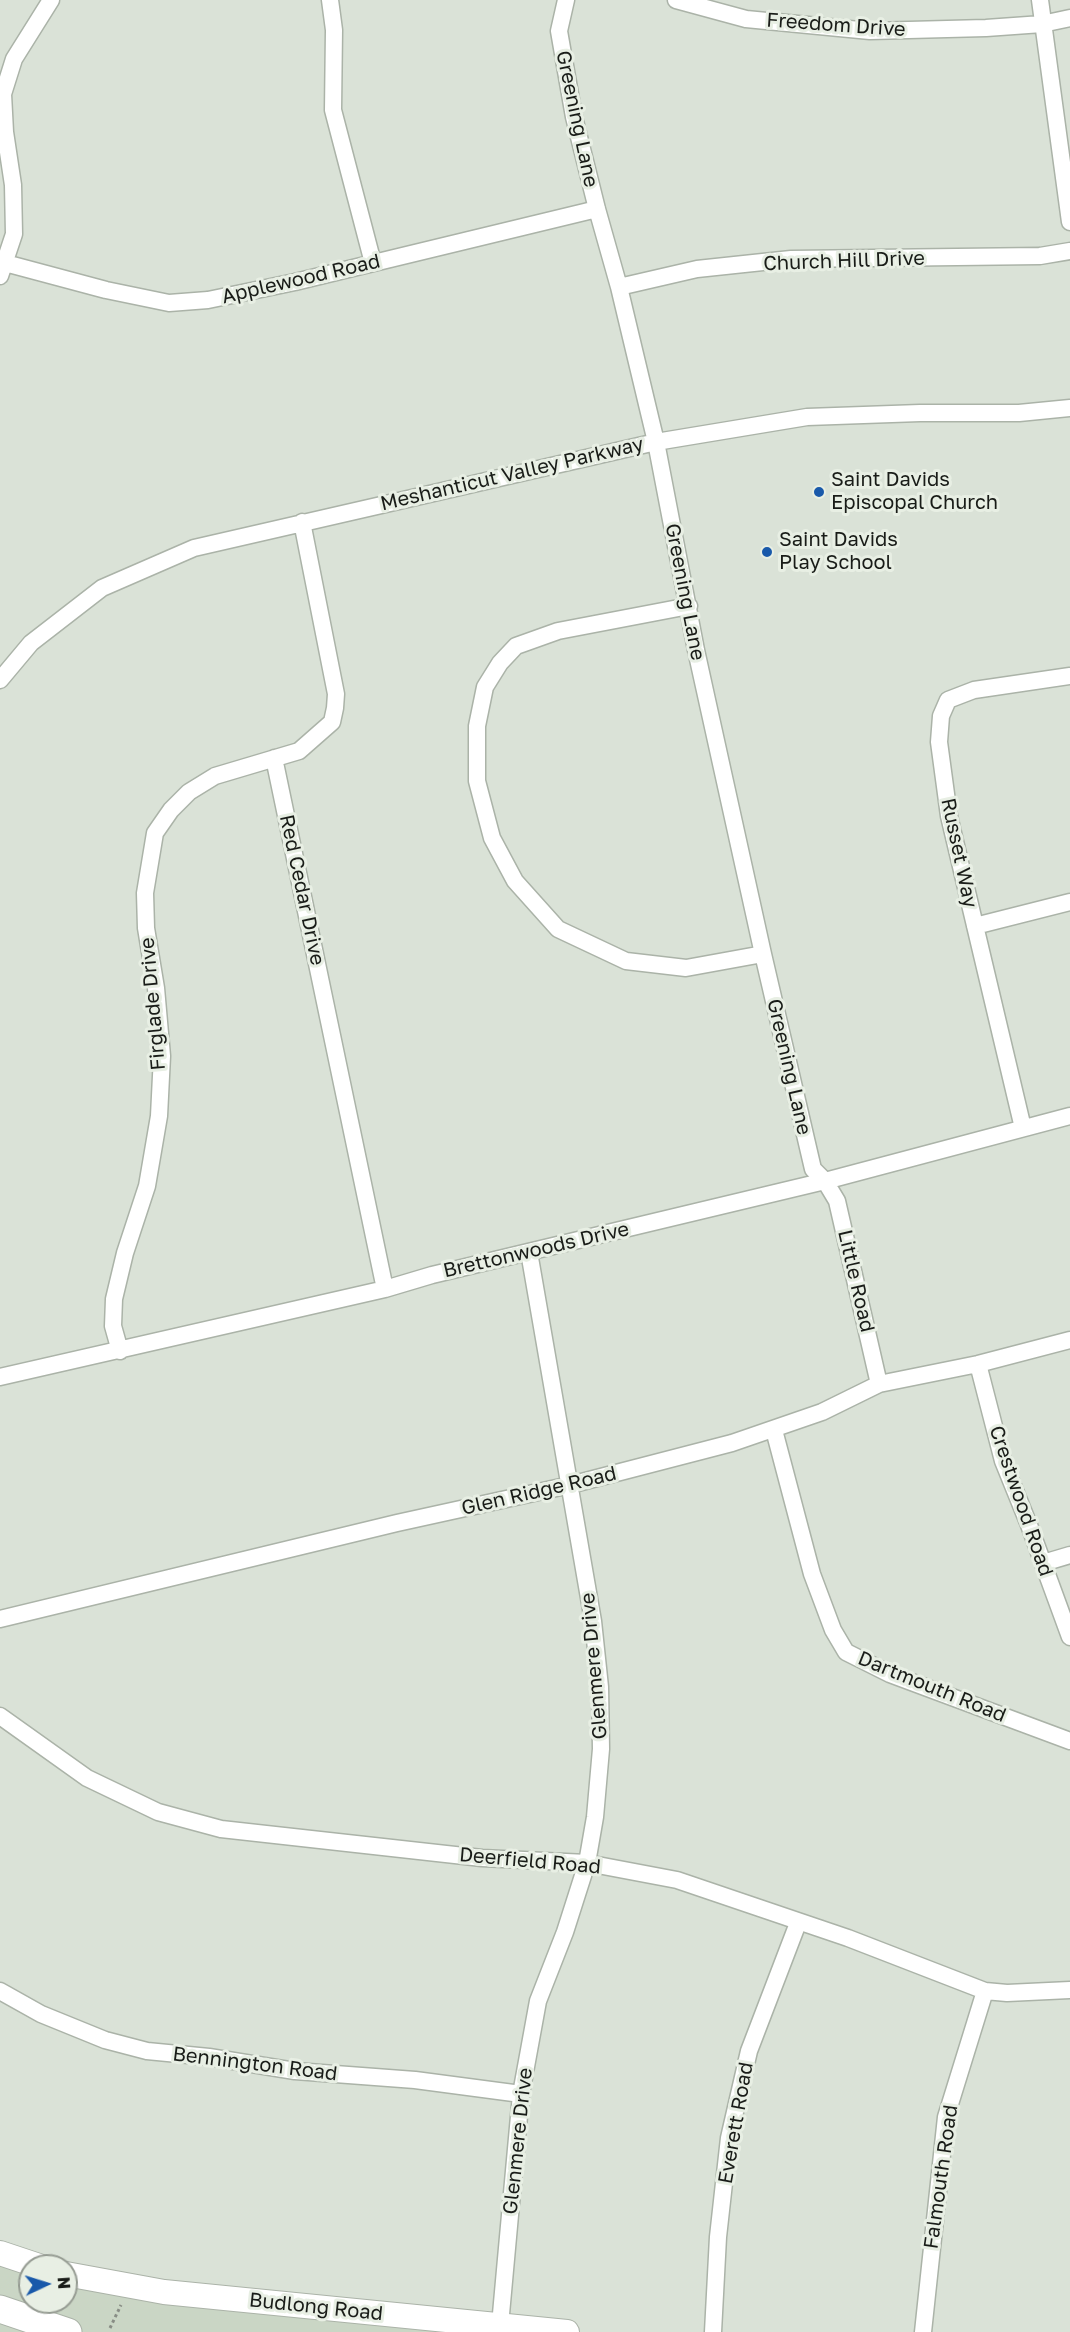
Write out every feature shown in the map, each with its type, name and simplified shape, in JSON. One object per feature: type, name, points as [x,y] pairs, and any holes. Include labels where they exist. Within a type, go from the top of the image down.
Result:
[{"type":"main road","points":[[0,2253],[18,2259]]},
{"type":"main road","name":"Budlong Road","points":[[78,2276],[164,2292],[567,2332]]},
{"type":"main road","points":[[0,2309],[68,2332]]},
{"type":"street","points":[[2,270],[14,234],[14,185],[5,132],[3,94],[14,59],[51,0]]},
{"type":"street","points":[[330,0],[334,30],[333,110],[373,263]]},
{"type":"street","name":"Greening Lane","points":[[566,0],[559,31],[574,117],[597,209],[620,287],[656,441],[696,650],[813,1169],[825,1181]]},
{"type":"street","name":"Freedom Drive","points":[[676,0],[746,19],[870,31],[986,28],[1042,24],[1070,18]]},
{"type":"street","points":[[1040,0],[1070,222]]},
{"type":"street","name":"Applewood Road","points":[[2,270],[169,303],[208,300],[597,209]]},
{"type":"street","name":"Church Hill Drive","points":[[620,287],[697,269],[791,259],[1040,256],[1070,251]]},
{"type":"street","name":"Meshanticut Valley Parkway","points":[[0,680],[31,643],[102,588],[194,548],[656,441],[807,417],[920,413],[1019,413],[1070,408]]},
{"type":"street","points":[[274,758],[299,751],[314,740],[332,722],[335,708],[336,694],[302,522]]},
{"type":"street","points":[[689,606],[558,631],[516,646],[500,663],[485,687],[477,726],[477,781],[492,838],[515,881],[558,929],[626,962],[686,968],[763,954]]},
{"type":"street","name":"Russet Way","points":[[1023,1128],[949,816],[939,742],[941,716],[948,700],[974,690],[1070,676]]},
{"type":"street","name":"Red Cedar Drive","points":[[274,758],[385,1289]]},
{"type":"street","name":"Firglade Drive","points":[[120,1351],[113,1326],[114,1299],[125,1253],[147,1186],[159,1116],[162,1056],[145,893],[155,834],[171,810],[189,792],[215,776],[274,758]]},
{"type":"street","points":[[975,926],[1070,902]]},
{"type":"street","name":"Brettonwoods Drive","points":[[0,1377],[385,1289],[432,1275],[825,1181],[1070,1116]]},
{"type":"street","name":"Little Road","points":[[825,1181],[837,1201],[879,1384]]},
{"type":"street","name":"Glenmere Drive","points":[[500,2325],[521,2094],[538,2001],[565,1932],[587,1863],[595,1817],[600,1749],[600,1687],[593,1621],[529,1252]]},
{"type":"street","name":"Glen Ridge Road","points":[[0,1619],[397,1523],[570,1485],[732,1443],[822,1412],[879,1384],[978,1364],[1070,1340]]},
{"type":"street","name":"Crestwood Road","points":[[978,1364],[1003,1461],[1070,1637]]},
{"type":"street","name":"Dartmouth Road","points":[[774,1430],[812,1574],[833,1630],[846,1653],[890,1674],[1070,1740]]},
{"type":"street","points":[[1043,1563],[1070,1555]]},
{"type":"street","name":"Deerfield Road","points":[[0,1716],[87,1778],[158,1812],[221,1828],[482,1858],[587,1863],[677,1880],[798,1923],[848,1938],[985,1991],[1007,1993],[1070,1990]]},
{"type":"street","name":"Everett Road","points":[[713,2332],[718,2237],[729,2138],[749,2051],[798,1923]]},
{"type":"street","name":"Bennington Road","points":[[0,1991],[41,2014],[105,2040],[147,2051],[209,2057],[295,2071],[415,2080],[521,2094]]},
{"type":"street","name":"Falmouth Road","points":[[923,2332],[946,2117],[985,1991]]},
{"type":"shaded area","points":[[0,2255],[18,2262],[18,2314],[78,2314],[78,2276],[561,2332],[0,2332]]},
{"type":"place","name":"Saint Davids Episcopal Church","points":[[819,492]]},
{"type":"place","name":"Saint Davids Play School","points":[[767,552]]}]
